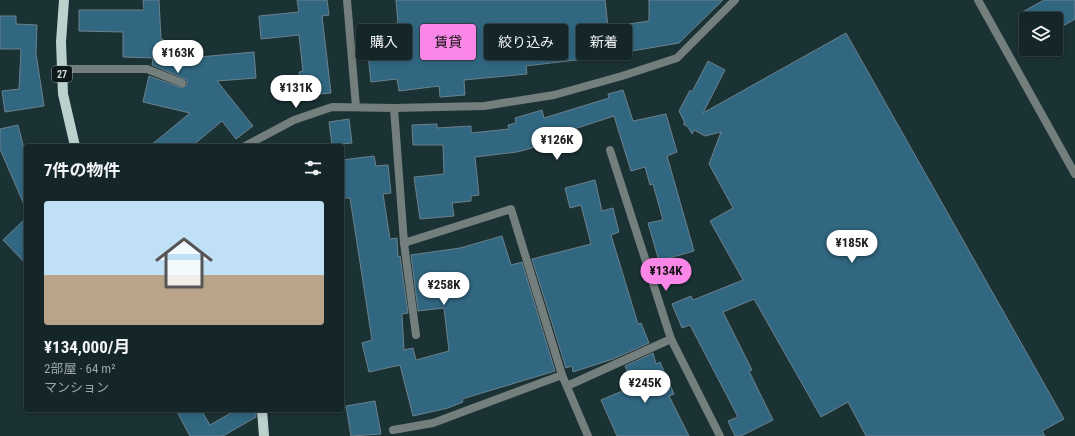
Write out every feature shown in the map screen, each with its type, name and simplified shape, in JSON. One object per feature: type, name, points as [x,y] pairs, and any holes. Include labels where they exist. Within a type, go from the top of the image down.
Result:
[{"type":"main road","name":"27","points":[[64,0],[61,42],[63,94],[75,144]]},
{"type":"main road","points":[[262,412],[264,436]]},
{"type":"street","points":[[347,0],[356,107]]},
{"type":"street","points":[[249,144],[294,120],[332,107],[394,108],[484,106],[554,95],[622,76],[677,58],[735,0]]},
{"type":"street","points":[[978,0],[1075,174]]},
{"type":"street","points":[[62,69],[147,69],[182,83]]},
{"type":"street","points":[[394,108],[404,243],[416,335]]},
{"type":"street","points":[[610,150],[671,340],[720,436]]},
{"type":"street","points":[[404,243],[511,209],[562,375],[588,436]]},
{"type":"street","points":[[567,386],[671,340]]},
{"type":"street","points":[[393,430],[433,424],[562,375]]},
{"type":"building","points":[[143,0],[159,0],[161,39],[199,57],[254,52],[256,78],[217,81],[253,126],[236,139],[222,121],[194,144],[152,144],[190,113],[143,102],[149,76],[182,88],[187,85],[187,80],[152,65],[153,58],[123,57],[123,32],[79,31],[79,10],[144,10]]},
{"type":"building","points":[[297,0],[327,0],[329,15],[322,16],[331,93],[301,96],[299,72],[303,71],[299,35],[261,39],[259,16],[299,12]]},
{"type":"building","points":[[396,0],[605,0],[608,24],[576,24],[576,60],[526,66],[527,74],[464,80],[465,95],[440,97],[439,86],[399,91],[397,79],[371,82],[369,60],[412,60],[412,24],[391,24],[398,23]]},
{"type":"building","points":[[649,0],[723,0],[679,43],[632,51],[632,24],[628,24],[649,21]]},
{"type":"building","points":[[1044,0],[1075,0],[1075,19],[1063,26],[1063,12],[1023,12]]},
{"type":"building","points":[[0,16],[16,16],[16,24],[37,25],[36,53],[44,106],[5,112],[2,91],[19,89],[21,49],[0,49]]},
{"type":"building","points":[[846,33],[1064,419],[1042,431],[1045,436],[866,436],[848,402],[821,417],[754,299],[723,312],[752,370],[749,371],[773,420],[741,436],[735,436],[728,421],[738,417],[690,325],[682,328],[672,304],[691,296],[693,300],[743,280],[710,221],[733,208],[709,164],[721,132],[705,136],[694,130],[692,134],[688,127],[683,124],[685,123],[679,111],[690,90],[692,92],[708,61],[725,70],[703,113]]},
{"type":"building","points":[[623,90],[633,121],[666,114],[677,152],[667,156],[694,251],[659,261],[648,223],[663,220],[653,184],[650,185],[645,167],[631,171],[614,116],[568,131],[570,137],[554,142],[517,152],[475,157],[479,195],[471,196],[471,201],[452,203],[454,216],[420,219],[414,177],[444,174],[443,145],[413,145],[412,125],[437,124],[437,128],[471,126],[471,133],[509,129],[508,125],[516,123],[515,118],[542,110],[544,118],[609,98],[608,94]]},
{"type":"building","points":[[349,119],[352,143],[332,144],[329,122]]},
{"type":"building","points":[[18,125],[24,149],[24,204],[0,149],[0,129]]},
{"type":"building","points":[[374,156],[376,166],[388,165],[391,193],[383,194],[390,239],[397,238],[398,257],[400,256],[408,313],[402,314],[404,350],[413,348],[416,360],[449,351],[444,308],[418,311],[411,255],[460,248],[502,236],[511,265],[522,262],[555,371],[462,399],[463,402],[448,408],[413,416],[400,365],[369,372],[362,343],[372,340],[350,198],[344,198],[344,160]]},
{"type":"building","points":[[595,180],[602,211],[613,208],[619,232],[611,235],[638,324],[641,323],[649,343],[613,359],[573,372],[572,366],[566,368],[532,259],[591,244],[581,205],[570,208],[565,188]]},
{"type":"building","points":[[24,220],[24,262],[3,240]]},
{"type":"building","points":[[653,353],[656,364],[660,362],[674,394],[669,396],[689,436],[617,436],[601,400],[634,386],[625,366]]},
{"type":"building","points":[[375,401],[381,434],[351,436],[346,406]]},
{"type":"building","points":[[177,412],[202,412],[210,425],[233,412],[256,412],[256,417],[223,436],[190,436]]}]
